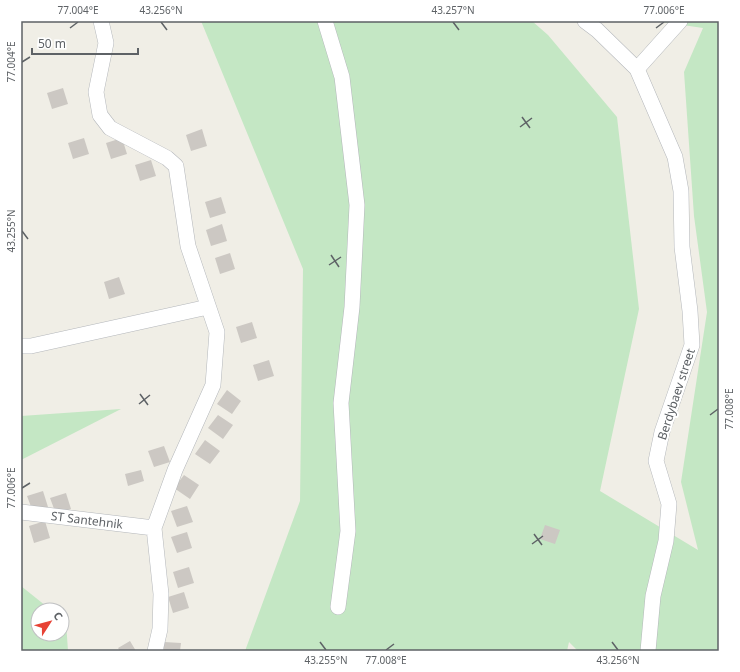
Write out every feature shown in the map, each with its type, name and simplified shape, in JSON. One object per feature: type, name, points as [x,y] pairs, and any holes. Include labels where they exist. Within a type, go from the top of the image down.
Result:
[{"type":"street","points":[[101,21],[106,43],[96,92],[100,115],[110,128],[167,158],[176,166],[188,246],[217,332],[213,385],[175,470],[154,528],[161,594],[160,630],[156,651]]},
{"type":"street","points":[[325,21],[342,77],[357,205],[352,307],[341,403],[348,531],[338,607]]},
{"type":"street","points":[[585,21],[597,30],[637,69],[680,21]]},
{"type":"street","name":"Berdybaev street","points":[[637,69],[676,158],[681,191],[682,247],[690,311],[692,344],[662,432],[656,461],[669,504],[666,541],[653,596],[648,651]]},
{"type":"street","points":[[21,346],[30,346],[208,306]]},
{"type":"street","name":"ST Santehnik","points":[[21,512],[154,528]]},
{"type":"green space","points":[[201,21],[532,21],[548,35],[617,117],[639,309],[600,491],[698,550],[681,482],[707,312],[694,216],[684,72],[703,28],[655,21],[719,21],[719,651],[578,651],[569,642],[567,651],[245,651],[300,501],[303,269]]},
{"type":"green space","points":[[121,409],[21,460],[21,416]]},
{"type":"green space","points":[[21,586],[41,602],[30,602],[30,642],[67,642],[68,651],[21,651]]},
{"type":"building","points":[[63,88],[68,104],[52,109],[47,93]]},
{"type":"building","points":[[202,129],[207,146],[191,151],[186,135]]},
{"type":"building","points":[[84,138],[89,154],[73,159],[68,143]]},
{"type":"building","points":[[122,138],[127,154],[111,159],[106,143]]},
{"type":"building","points":[[151,160],[156,176],[140,181],[135,165]]},
{"type":"building","points":[[221,197],[226,213],[210,218],[205,202]]},
{"type":"building","points":[[222,224],[227,241],[211,246],[206,230]]},
{"type":"building","points":[[230,253],[235,269],[220,274],[215,258]]},
{"type":"building","points":[[119,277],[125,294],[109,299],[104,282]]},
{"type":"building","points":[[252,322],[257,338],[241,343],[236,327]]},
{"type":"building","points":[[269,360],[274,376],[258,381],[253,365]]},
{"type":"building","points":[[227,390],[241,401],[232,414],[217,404]]},
{"type":"building","points":[[218,415],[233,425],[223,439],[208,428]]},
{"type":"building","points":[[205,440],[220,451],[210,464],[195,454]]},
{"type":"building","points":[[164,446],[170,462],[154,467],[148,451]]},
{"type":"building","points":[[141,470],[144,481],[128,486],[125,474]]},
{"type":"building","points":[[184,475],[199,485],[190,499],[174,488]]},
{"type":"building","points":[[43,491],[48,507],[33,512],[27,496]]},
{"type":"building","points":[[66,493],[71,509],[56,514],[50,498]]},
{"type":"building","points":[[187,506],[193,522],[177,527],[171,511]]},
{"type":"building","points":[[45,521],[50,538],[34,543],[29,526]]},
{"type":"building","points":[[545,525],[560,530],[555,544],[540,539]]},
{"type":"building","points":[[187,532],[192,548],[177,553],[171,537]]},
{"type":"building","points":[[189,567],[194,583],[178,588],[173,572]]},
{"type":"building","points":[[184,592],[189,608],[173,613],[168,597]]},
{"type":"building","points":[[130,641],[136,651],[120,651],[118,648]]},
{"type":"building","points":[[164,642],[181,643],[180,651],[164,651]]}]
